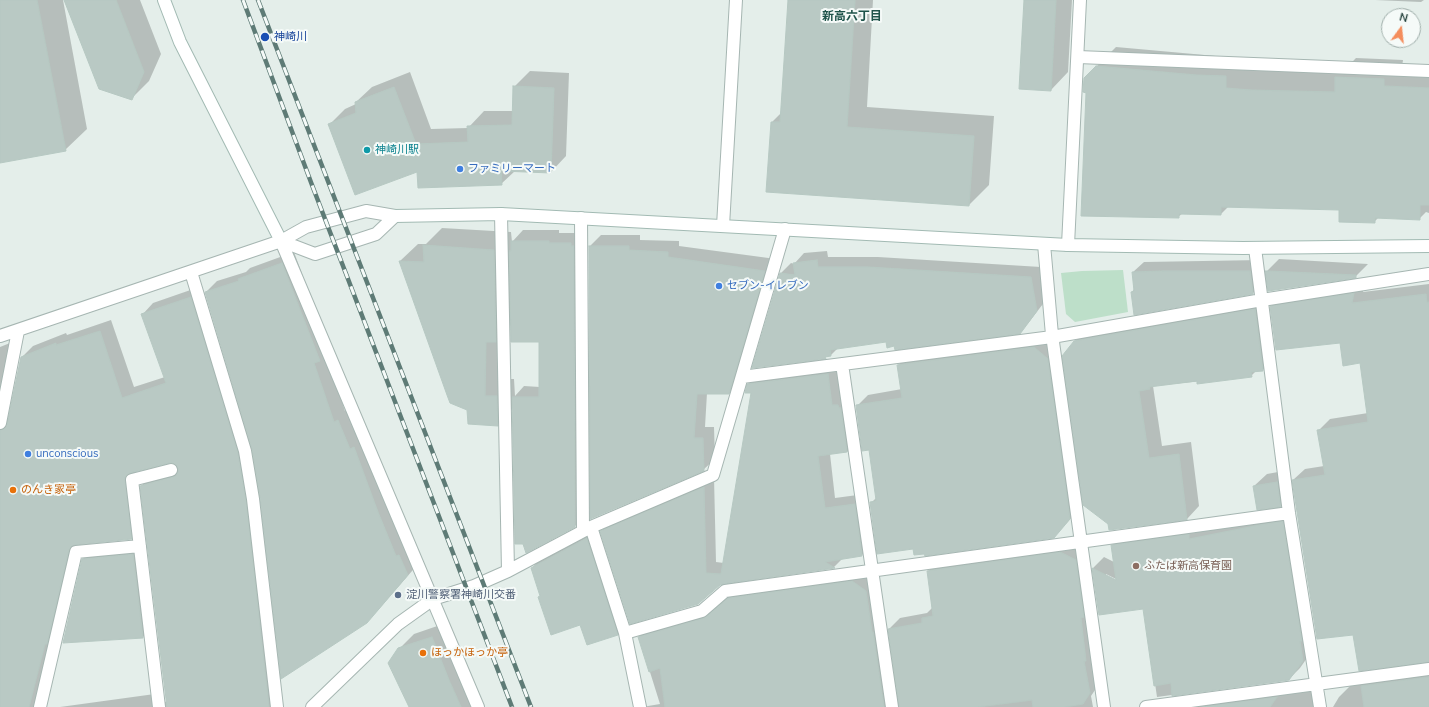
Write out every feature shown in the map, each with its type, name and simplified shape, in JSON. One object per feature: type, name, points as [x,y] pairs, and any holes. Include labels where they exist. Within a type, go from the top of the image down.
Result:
[{"type":"street","points":[[164,0],[180,42],[281,241],[478,707]]},
{"type":"street","points":[[723,226],[736,0]]},
{"type":"street","points":[[1068,245],[1080,0]]},
{"type":"street","points":[[1078,57],[1429,71]]},
{"type":"street","points":[[0,336],[281,241],[306,227],[366,211],[395,216],[501,214],[1068,245],[1255,248],[1429,246]]},
{"type":"street","points":[[501,214],[508,571]]},
{"type":"street","points":[[281,241],[316,254],[376,234],[395,216]]},
{"type":"street","points":[[581,218],[587,529],[625,633],[640,707]]},
{"type":"street","points":[[312,707],[398,624],[433,599],[474,586],[508,571],[587,529],[713,475],[785,229]]},
{"type":"street","points":[[1044,244],[1052,337],[1104,707]]},
{"type":"street","points":[[1255,248],[1289,513],[1320,707]]},
{"type":"street","points":[[191,272],[245,451],[254,499],[277,707]]},
{"type":"street","points":[[742,377],[1052,337],[1262,300],[1429,274]]},
{"type":"street","points":[[0,423],[18,331]]},
{"type":"street","points":[[842,364],[892,707]]},
{"type":"street","points":[[159,707],[132,480],[171,470]]},
{"type":"street","points":[[625,633],[702,611],[725,591],[1289,513]]},
{"type":"street","points":[[40,707],[76,552],[140,546]]},
{"type":"street","points":[[1146,707],[1429,669]]},
{"type":"green space","points":[[1123,270],[1128,312],[1075,322],[1066,314],[1061,273]]},
{"type":"building","points":[[0,0],[37,0],[66,151],[0,163]]},
{"type":"building","points":[[64,0],[116,0],[144,72],[132,100],[99,89]]},
{"type":"building","points":[[788,0],[855,0],[847,127],[974,136],[969,206],[766,192],[771,122],[780,122]]},
{"type":"building","points":[[1024,0],[1056,0],[1051,91],[1019,89]]},
{"type":"building","points":[[1096,66],[1196,75],[1226,76],[1226,88],[1251,90],[1335,92],[1335,77],[1384,79],[1384,86],[1429,88],[1429,205],[1420,205],[1420,220],[1375,218],[1375,223],[1339,222],[1339,210],[1221,207],[1221,215],[1179,214],[1179,218],[1081,216],[1086,93],[1083,92],[1084,78]]},
{"type":"building","points":[[513,86],[554,88],[551,173],[501,171],[502,185],[418,188],[417,172],[355,195],[328,124],[356,113],[355,102],[394,87],[416,144],[468,142],[467,126],[512,125]]},
{"type":"building","points":[[511,241],[549,241],[549,243],[571,243],[571,246],[574,246],[575,527],[526,553],[523,544],[515,544],[512,397],[539,397],[539,342],[511,342],[509,251],[511,251]]},
{"type":"building","points":[[423,245],[494,250],[496,342],[486,342],[485,396],[497,396],[498,426],[468,424],[467,410],[450,403],[399,261],[424,262]]},
{"type":"building","points":[[589,246],[629,246],[629,250],[668,252],[668,257],[765,271],[729,394],[697,394],[694,438],[703,438],[704,471],[590,519]]},
{"type":"building","points":[[817,260],[818,267],[868,267],[1031,277],[1037,311],[1020,334],[895,350],[894,346],[887,348],[886,342],[830,350],[831,356],[825,357],[826,359],[752,368],[780,273],[795,275],[793,263]]},
{"type":"building","points":[[282,263],[320,361],[314,363],[334,422],[338,420],[350,449],[354,447],[396,556],[399,555],[408,575],[367,623],[281,679],[260,498],[252,450],[205,292],[239,281],[238,279]]},
{"type":"building","points":[[1250,271],[1253,294],[1134,315],[1131,292],[1134,291],[1132,272]]},
{"type":"building","points":[[1265,271],[1356,275],[1356,278],[1268,291]]},
{"type":"building","points":[[1354,293],[1352,303],[1426,294],[1427,303],[1429,302],[1429,662],[1359,671],[1353,635],[1317,639],[1292,480],[1325,475],[1317,430],[1368,422],[1360,363],[1343,366],[1340,343],[1276,350],[1270,306]]},
{"type":"building","points":[[191,297],[238,453],[246,500],[269,707],[167,707],[140,486],[176,476],[178,468],[173,463],[170,463],[130,473],[125,477],[132,539],[75,545],[71,547],[69,550],[47,644],[45,644],[29,707],[0,707],[0,430],[5,428],[7,424],[21,357],[56,343],[56,345],[100,331],[122,398],[166,383],[141,314]]},
{"type":"building","points":[[1255,309],[1263,371],[1251,372],[1252,377],[1197,384],[1197,381],[1149,387],[1150,389],[1139,391],[1149,458],[1179,454],[1187,520],[1109,530],[1108,524],[1083,505],[1062,356],[1074,341]]},
{"type":"building","points":[[1034,347],[1048,359],[1070,519],[1054,538],[925,556],[924,554],[914,555],[913,549],[877,554],[870,502],[876,500],[869,450],[862,451],[856,405],[902,398],[897,365]]},
{"type":"building","points":[[828,374],[832,405],[838,405],[839,408],[841,408],[847,452],[818,456],[825,508],[855,504],[862,556],[825,562],[835,568],[720,585],[698,604],[630,624],[600,531],[704,487],[706,573],[721,574],[751,393],[745,393],[747,384]]},
{"type":"building","points":[[1277,482],[1281,507],[1257,510],[1253,486]]},
{"type":"building","points":[[1283,521],[1302,641],[1300,641],[1303,661],[1289,680],[1172,696],[1171,683],[1154,686],[1143,609],[1099,615],[1092,568],[1116,580],[1111,545],[1189,534],[1189,539]]},
{"type":"building","points":[[587,538],[618,635],[587,645],[580,625],[551,635],[538,597],[540,596],[531,568]]},
{"type":"building","points":[[1060,552],[1076,560],[1084,617],[1081,618],[1086,661],[1084,661],[1090,693],[1083,704],[1064,707],[1033,707],[1032,700],[977,707],[899,707],[888,629],[922,623],[922,618],[933,616],[927,571]]},
{"type":"building","points":[[133,554],[143,638],[63,643],[82,559]]},
{"type":"building","points":[[852,581],[866,591],[884,707],[665,707],[660,668],[649,672],[638,637],[704,618],[728,598]]},
{"type":"building","points":[[432,637],[461,707],[409,707],[388,663],[398,648]]},
{"type":"building","points":[[1429,677],[1429,707],[1364,707],[1361,686]]},
{"type":"building","points":[[1277,697],[1270,707],[1202,707]]},
{"type":"railway","points":[[243,0],[312,185],[512,707]]},
{"type":"railway","points":[[258,0],[531,707]]},
{"type":"place","name":"神崎川","points":[[265,37]]},
{"type":"place","name":"神崎川駅","points":[[367,150]]},
{"type":"place","name":"ファミリーマート","points":[[460,169]]},
{"type":"place","name":"セブン-イレブン","points":[[719,286]]},
{"type":"place","name":"unconscious","points":[[28,454]]},
{"type":"place","name":"のんき家亭","points":[[13,490]]},
{"type":"place","name":"ふたば新高保育園","points":[[1136,566]]},
{"type":"place","name":"淀川警察署神崎川交番","points":[[398,595]]},
{"type":"place","name":"ほっかほっか亭","points":[[423,653]]},
{"type":"district","name":"新高六丁目","points":[[852,16]]}]
